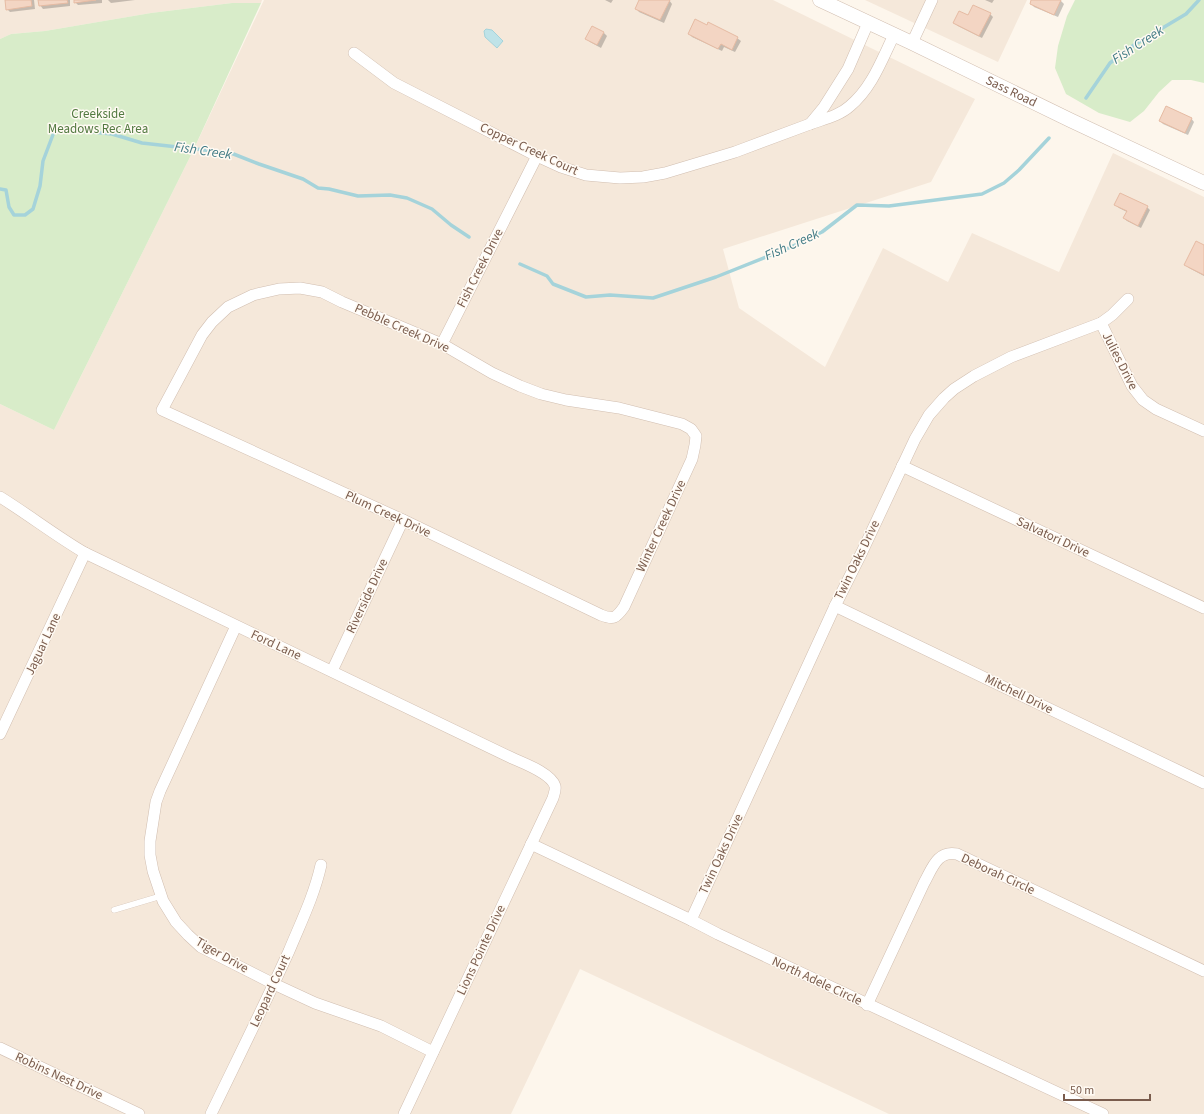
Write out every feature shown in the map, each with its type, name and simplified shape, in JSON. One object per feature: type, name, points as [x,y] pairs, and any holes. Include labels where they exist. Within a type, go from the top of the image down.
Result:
[{"type":"street","name":"Sass Road","points":[[820,0],[1204,183]]},
{"type":"street","points":[[912,43],[932,0]]},
{"type":"street","points":[[810,124],[824,107],[848,69],[868,23]]},
{"type":"street","name":"Copper Creek Court","points":[[354,53],[394,83],[537,156],[561,167],[586,175],[620,178],[643,177],[665,173],[734,152],[834,116],[850,107],[870,84],[894,35]]},
{"type":"street","name":"Fish Creek Drive","points":[[442,344],[478,270],[537,156]]},
{"type":"street","name":"Pebble Creek Drive","points":[[162,410],[202,335],[212,322],[228,307],[253,295],[279,288],[300,288],[322,292],[342,302],[442,344],[492,373],[541,394],[566,400],[619,408],[682,424],[691,429]]},
{"type":"street","name":"Twin Oaks Drive","points":[[691,920],[835,606],[915,439],[929,415],[944,398],[965,381],[978,373],[1011,357],[1101,323],[1128,300]]},
{"type":"street","name":"Julies Drive","points":[[1101,323],[1132,386],[1143,400],[1156,409],[1204,431]]},
{"type":"street","name":"Plum Creek Drive","points":[[162,410],[403,520],[601,615],[614,618]]},
{"type":"street","name":"Winter Creek Drive","points":[[614,618],[619,615],[624,607],[692,459],[696,436],[691,429]]},
{"type":"street","name":"Salvatori Drive","points":[[902,466],[1204,608]]},
{"type":"street","name":"Ford Lane","points":[[0,496],[66,542],[85,553],[512,758],[548,776],[555,785]]},
{"type":"street","name":"Riverside Drive","points":[[332,671],[403,520]]},
{"type":"street","name":"Jaguar Lane","points":[[0,734],[85,553]]},
{"type":"street","name":"Mitchell Drive","points":[[835,606],[1204,783]]},
{"type":"street","name":"Tiger Drive","points":[[236,626],[156,802],[150,834],[150,854],[153,871],[161,896],[176,922],[201,946],[274,984],[315,1003],[381,1026],[434,1052]]},
{"type":"street","name":"Lions Pointe Drive","points":[[404,1114],[553,798],[555,785]]},
{"type":"street","name":"North Adele Circle","points":[[531,844],[867,1005],[1103,1114]]},
{"type":"street","name":"Deborah Circle","points":[[867,1005],[934,864],[938,858],[951,853],[957,854],[1204,971]]},
{"type":"street","name":"Leopard Court","points":[[211,1114],[274,984],[317,883],[321,865]]},
{"type":"street","name":"Robins Nest Drive","points":[[0,1048],[139,1114]]},
{"type":"lane","points":[[114,910],[161,896]]},
{"type":"shaded area","points":[[0,0],[262,0],[261,3],[232,3],[151,13],[45,31],[11,34],[0,39]]},
{"type":"shaded area","points":[[264,0],[773,0],[975,99],[931,182],[723,249],[739,308],[825,367],[883,248],[948,282],[972,233],[1059,272],[1113,153],[1204,197],[1204,1114],[889,1114],[580,969],[511,1114],[0,1114],[0,404],[54,430],[192,153]]},
{"type":"shaded area","points":[[865,0],[1027,0],[998,62]]},
{"type":"green space","points":[[1075,0],[1204,0],[1204,83],[1191,80],[1172,80],[1159,92],[1144,111],[1130,122],[1099,113],[1066,94],[1055,68],[1058,46],[1067,16]]},
{"type":"green space","name":"Creekside Meadows Rec Area","points":[[232,3],[261,3],[192,153],[54,430],[0,404],[0,39],[11,34],[45,31],[151,13]]},
{"type":"water","points":[[486,29],[492,30],[503,41],[497,48],[485,37],[484,31]]},
{"type":"building","points":[[5,0],[31,0],[32,6],[6,10]]},
{"type":"building","points":[[38,0],[67,0],[68,3],[39,6]]},
{"type":"building","points":[[74,0],[96,0],[74,3]]},
{"type":"building","points":[[639,0],[670,0],[660,20],[635,9]]},
{"type":"building","points":[[1031,0],[1061,0],[1054,15],[1030,4]]},
{"type":"building","points":[[973,5],[991,13],[979,36],[953,23],[959,11],[968,15]]},
{"type":"building","points":[[695,19],[707,25],[708,22],[738,37],[732,50],[721,44],[718,49],[688,34]]},
{"type":"building","points":[[592,26],[604,32],[597,45],[585,39]]},
{"type":"building","points":[[1166,106],[1192,118],[1185,133],[1159,121]]},
{"type":"building","points":[[1120,193],[1148,206],[1138,226],[1123,218],[1127,211],[1114,205]]},
{"type":"building","points":[[1196,241],[1204,245],[1204,275],[1184,265]]},
{"type":"waterway","name":"Fish Creek","points":[[1086,98],[1110,63],[1134,45],[1186,14],[1199,0]]},
{"type":"waterway","name":"Fish Creek","points":[[0,189],[6,190],[9,207],[14,215],[25,215],[33,209],[40,186],[43,161],[54,132],[66,127],[83,131],[112,134],[142,143],[231,153],[303,179],[318,188],[358,196],[390,195],[407,198],[432,209],[451,225],[469,237]]},
{"type":"waterway","name":"Fish Creek","points":[[520,264],[547,276],[553,284],[586,297],[610,295],[653,298],[716,277],[791,247],[822,232],[857,205],[889,206],[982,194],[1004,183],[1019,170],[1049,138]]}]
